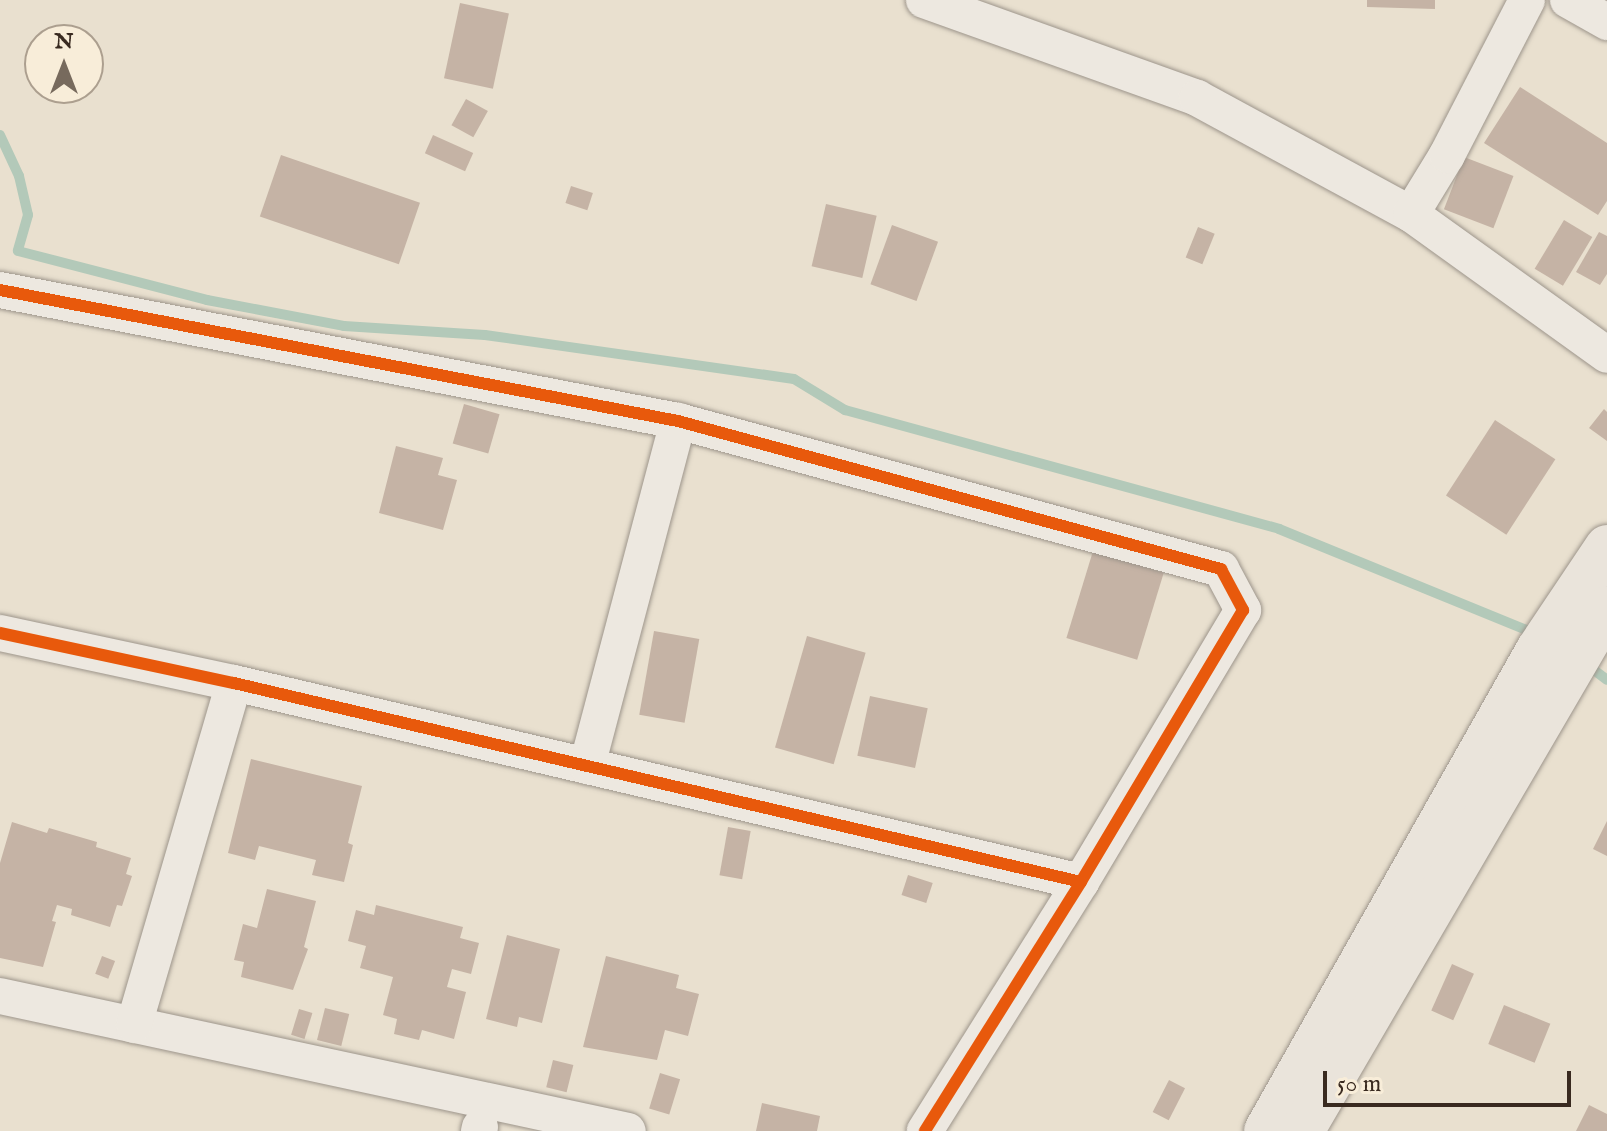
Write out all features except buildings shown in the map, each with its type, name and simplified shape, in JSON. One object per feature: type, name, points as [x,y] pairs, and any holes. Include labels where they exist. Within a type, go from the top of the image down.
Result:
[{"type":"main road","points":[[1266,1131],[1538,650],[1607,547]]},
{"type":"main road","points":[[1302,1131],[1607,608]]},
{"type":"street","points":[[924,0],[1197,98],[1411,214],[1607,355]]},
{"type":"street","points":[[1411,214],[1447,155],[1527,0]]},
{"type":"street","points":[[1568,0],[1607,22]]},
{"type":"street","points":[[0,290],[678,421],[1221,569],[1243,610],[1081,882],[925,1131]]},
{"type":"street","points":[[587,766],[678,421]]},
{"type":"street","points":[[0,633],[234,683],[1081,882]]},
{"type":"street","points":[[134,1025],[234,683]]},
{"type":"street","points":[[0,996],[628,1131]]},
{"type":"waterway","points":[[0,135],[19,176],[28,215],[18,251],[207,300],[344,326],[485,335],[794,379],[845,410],[1279,529],[1526,630]]},
{"type":"waterway","points":[[1590,667],[1607,680]]},
{"type":"cycle path","points":[[0,290],[678,421],[1221,569],[1243,610],[1081,882],[925,1131]]},
{"type":"cycle path","points":[[0,633],[234,683],[1081,882]]}]
